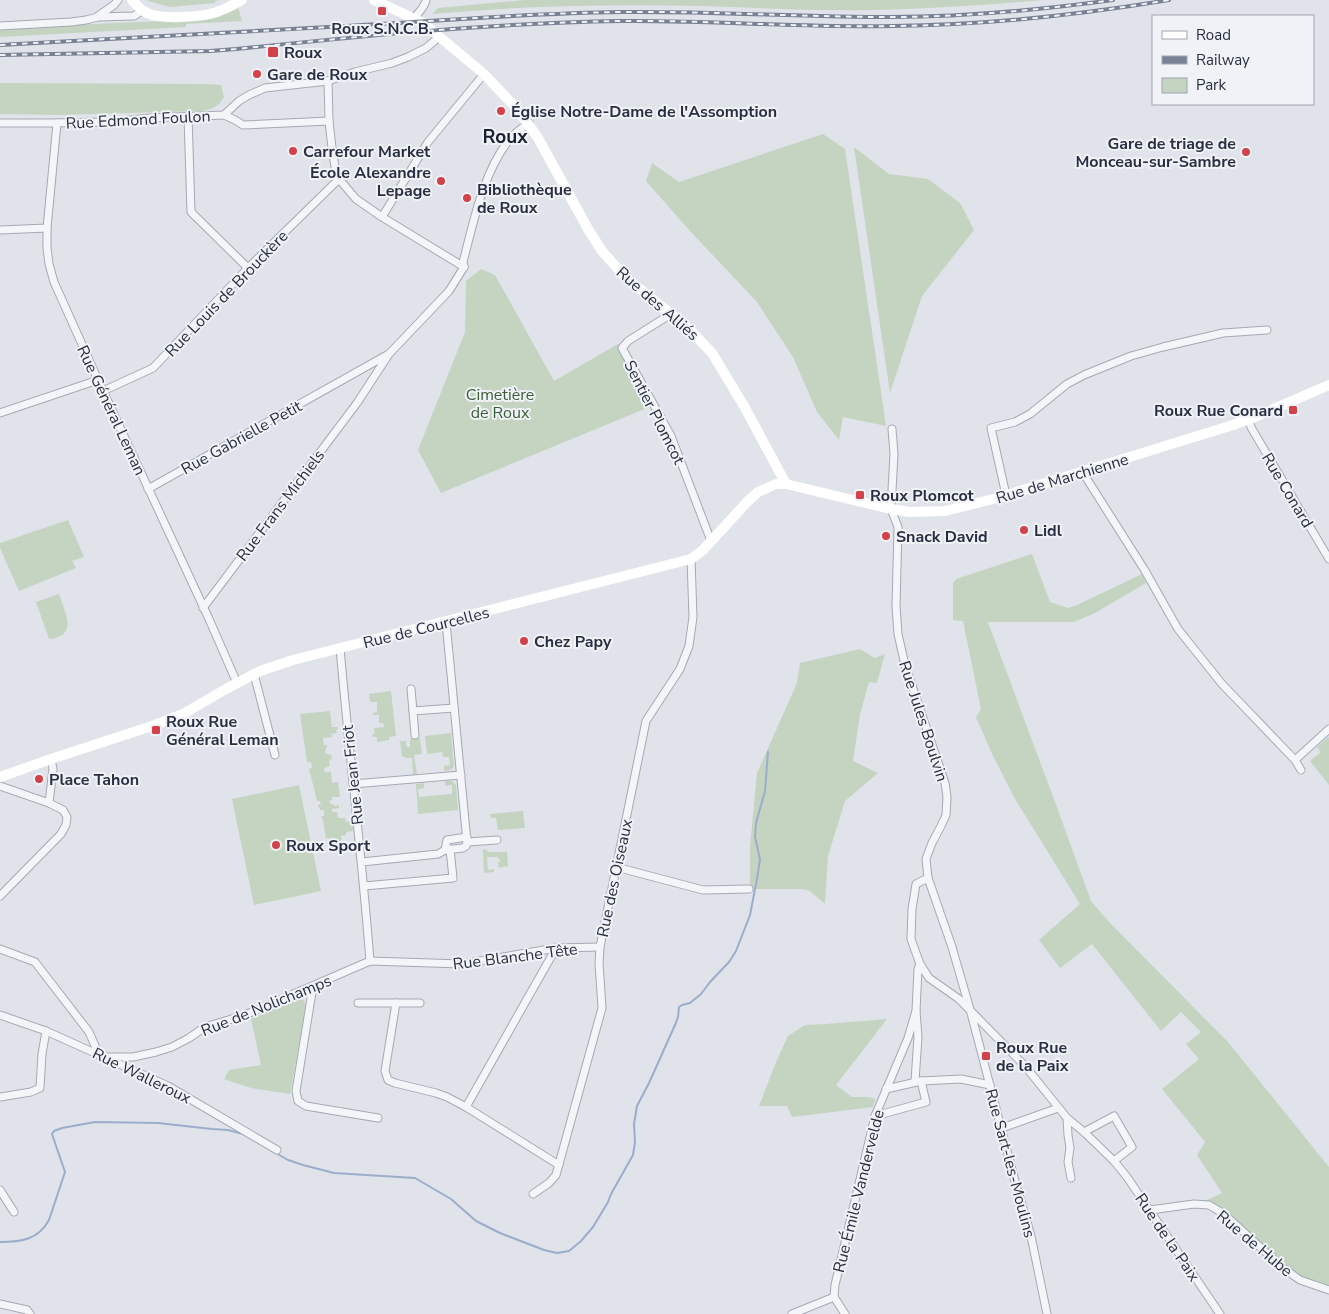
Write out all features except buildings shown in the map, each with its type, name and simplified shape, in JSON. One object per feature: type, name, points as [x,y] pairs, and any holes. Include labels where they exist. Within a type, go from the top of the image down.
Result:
[{"type":"main road","points":[[133,0],[164,11],[206,9],[231,0]]},
{"type":"main road","points":[[133,0],[148,14],[164,17],[196,16],[218,12],[242,0]]},
{"type":"main road","name":"Rue des Alliés","points":[[374,0],[423,23],[484,74],[500,90],[528,124],[552,161],[588,229],[602,251],[625,277],[697,336],[716,359],[762,438],[786,484]]},
{"type":"main road","name":"Rue de Marchienne","points":[[786,484],[891,509],[910,512],[945,511],[1084,472],[1248,420],[1329,385]]},
{"type":"main road","name":"Rue de Courcelles","points":[[0,777],[183,714],[254,674],[294,660],[692,559],[703,550],[758,492],[776,484],[786,484]]},
{"type":"street","points":[[98,17],[118,0]]},
{"type":"street","points":[[414,18],[426,0]]},
{"type":"street","points":[[0,26],[71,22],[98,17],[134,16],[142,10]]},
{"type":"street","name":"Rue Edmond Foulon","points":[[0,123],[110,122],[150,118],[224,115],[238,101],[265,88],[328,81],[354,72],[392,63],[426,48],[439,36]]},
{"type":"street","points":[[382,217],[428,142],[484,74]]},
{"type":"street","points":[[328,81],[329,121],[333,157],[339,179],[356,198],[382,217],[464,267]]},
{"type":"street","points":[[224,115],[243,125],[329,121]]},
{"type":"street","points":[[188,116],[191,212],[248,268]]},
{"type":"street","name":"Rue Général Leman","points":[[57,123],[47,228],[49,264],[54,282],[237,684]]},
{"type":"street","points":[[464,267],[462,262],[486,183],[498,157],[509,140],[528,124]]},
{"type":"street","name":"Rue Louis de Brouckère","points":[[103,391],[153,368],[248,268],[339,179]]},
{"type":"street","points":[[0,230],[47,228]]},
{"type":"street","points":[[389,354],[449,291],[464,267]]},
{"type":"street","name":"Sentier Plomcot","points":[[671,314],[628,341],[622,348],[671,436],[711,541]]},
{"type":"street","points":[[1006,495],[991,428],[1015,422],[1030,414],[1068,384],[1084,375],[1131,356],[1223,333],[1267,330]]},
{"type":"street","name":"Rue Gabrielle Petit","points":[[148,489],[389,354]]},
{"type":"street","name":"Rue Frans Michiels","points":[[204,608],[357,403],[389,354]]},
{"type":"street","points":[[0,413],[98,380]]},
{"type":"street","name":"Rue Conard","points":[[1248,420],[1329,559]]},
{"type":"street","name":"Rue Jules Boulvin","points":[[892,430],[894,454],[891,509],[898,527],[896,606],[898,634],[906,665],[945,782],[947,797],[946,815],[926,860],[928,878],[972,1013]]},
{"type":"street","points":[[1084,472],[1178,628],[1222,684],[1294,760],[1301,770]]},
{"type":"street","name":"Rue des Oiseaux","points":[[533,1194],[549,1183],[556,1175],[602,1008],[599,963],[600,947],[646,721],[680,669],[690,646],[693,617],[692,559]]},
{"type":"street","points":[[446,622],[467,842]]},
{"type":"street","name":"Rue Jean Friot","points":[[340,648],[370,961]]},
{"type":"street","points":[[254,674],[275,755]]},
{"type":"street","points":[[411,689],[415,735]]},
{"type":"street","points":[[413,711],[454,708]]},
{"type":"street","points":[[1294,760],[1329,729]]},
{"type":"street","points":[[0,896],[61,834],[66,825],[67,817],[63,810],[49,803],[53,769],[51,759]]},
{"type":"street","points":[[353,784],[461,775]]},
{"type":"street","name":"Rue de Courcelles","points":[[0,777],[49,803]]},
{"type":"street","points":[[364,886],[453,878],[446,840],[467,842],[496,840]]},
{"type":"street","points":[[362,862],[438,854],[448,849]]},
{"type":"street","points":[[616,867],[703,890],[750,889]]},
{"type":"street","points":[[875,1116],[926,1102],[918,1081],[916,1011],[918,969],[920,964],[911,939],[912,909],[916,884],[928,878]]},
{"type":"street","name":"Rue Blanche Tête","points":[[370,961],[462,964],[556,948],[600,947]]},
{"type":"street","points":[[466,1107],[556,948]]},
{"type":"street","points":[[0,949],[34,962],[89,1032],[101,1056]]},
{"type":"street","name":"Rue de Nolichamps","points":[[101,1056],[133,1057],[164,1049],[189,1038],[205,1027],[245,1015],[370,961]]},
{"type":"street","name":"Rue de la Paix","points":[[920,964],[929,978],[958,999],[1025,1066],[1067,1118],[1114,1161],[1150,1210],[1220,1314]]},
{"type":"street","points":[[313,986],[296,1091],[298,1101],[306,1106],[378,1118]]},
{"type":"street","points":[[358,1003],[420,1003]]},
{"type":"street","points":[[396,1003],[385,1071],[388,1080],[436,1092],[466,1107],[559,1165]]},
{"type":"street","name":"Rue Émile Vandervelde","points":[[834,1297],[835,1285],[875,1116],[908,1038],[916,1011]]},
{"type":"street","name":"Rue Sart-les-Moulins","points":[[972,1013],[1031,1236],[1047,1314]]},
{"type":"street","name":"Rue Walleroux","points":[[0,1015],[46,1030],[168,1086],[277,1150]]},
{"type":"street","points":[[0,1097],[30,1092],[40,1088],[42,1054],[46,1030]]},
{"type":"street","points":[[886,1089],[918,1081],[961,1080],[990,1085]]},
{"type":"street","points":[[1002,1128],[1058,1108]]},
{"type":"street","points":[[1084,1132],[1114,1116],[1132,1147],[1114,1161]]},
{"type":"street","points":[[1067,1118],[1070,1148],[1068,1162],[1071,1178]]},
{"type":"street","points":[[0,1190],[14,1212]]},
{"type":"street","name":"Rue de Hube","points":[[1150,1210],[1194,1204],[1209,1205],[1224,1214],[1294,1276],[1329,1290]]},
{"type":"street","points":[[792,1314],[834,1297],[845,1314]]},
{"type":"street","points":[[0,1304],[27,1310],[30,1314]]},
{"type":"green space","points":[[145,0],[219,0],[215,1],[215,3],[170,7]]},
{"type":"green space","points":[[524,0],[1043,0],[885,10],[633,5],[532,7],[432,14],[438,8]]},
{"type":"green space","points":[[238,7],[242,21],[186,24],[186,27],[0,37],[0,28],[188,20],[233,11]]},
{"type":"green space","points":[[0,83],[206,84],[221,85],[224,97],[215,107],[202,111],[60,115],[0,114]]},
{"type":"green space","points":[[823,134],[845,149],[886,426],[843,417],[839,440],[817,412],[793,357],[757,302],[646,181],[652,163],[679,182]]},
{"type":"green space","points":[[854,147],[889,174],[928,179],[960,203],[974,230],[922,296],[890,393]]},
{"type":"green space","name":"Cimetière de Roux","points":[[481,269],[495,275],[554,381],[618,344],[652,406],[441,493],[418,450],[465,332],[466,281]]},
{"type":"green space","points":[[68,520],[84,557],[72,561],[76,568],[19,591],[0,548],[0,543]]},
{"type":"green space","points":[[1032,554],[1050,602],[1068,608],[1142,574],[1146,583],[1095,613],[1074,622],[988,622],[1091,901],[1109,922],[1228,1042],[1329,1167],[1329,1289],[1297,1276],[1212,1203],[1205,1201],[1222,1193],[1197,1155],[1205,1142],[1162,1089],[1199,1059],[1186,1044],[1201,1032],[1181,1012],[1161,1031],[1092,944],[1060,968],[1039,940],[1080,904],[1015,799],[993,756],[976,717],[981,709],[963,621],[953,620],[953,583],[956,579]]},
{"type":"green space","points":[[59,594],[68,622],[67,628],[58,637],[49,639],[36,602]]},
{"type":"green space","points":[[860,649],[875,658],[885,654],[877,683],[869,682],[860,714],[853,761],[878,773],[845,801],[828,856],[825,904],[810,891],[803,889],[750,889],[750,847],[757,773],[797,683],[800,663]]},
{"type":"green space","points":[[391,691],[396,736],[389,737],[389,740],[377,742],[377,737],[373,737],[372,734],[375,734],[374,728],[384,727],[383,723],[379,723],[379,715],[373,715],[373,713],[377,712],[377,702],[370,702],[369,694]]},
{"type":"green space","points":[[330,711],[332,727],[338,727],[338,729],[336,730],[337,733],[331,734],[332,737],[323,738],[324,745],[327,745],[325,752],[331,755],[332,759],[329,760],[330,766],[324,768],[325,772],[331,772],[332,783],[338,782],[340,797],[332,797],[332,800],[329,801],[334,806],[339,805],[339,808],[332,809],[332,812],[337,812],[338,818],[345,818],[346,822],[352,821],[353,831],[346,832],[346,835],[341,836],[342,847],[330,848],[329,838],[326,838],[321,816],[324,816],[324,810],[320,810],[318,805],[321,804],[320,801],[317,801],[309,769],[312,768],[311,762],[307,762],[300,714]]},
{"type":"green space","points":[[451,733],[454,766],[451,770],[444,771],[444,766],[450,765],[449,757],[443,757],[442,752],[427,754],[425,736]]},
{"type":"green space","points":[[1328,737],[1329,785],[1310,761],[1321,752],[1317,747]]},
{"type":"green space","points":[[410,738],[420,738],[422,754],[414,755],[417,774],[413,774],[412,758],[402,757],[400,741],[406,741],[407,747],[410,747]]},
{"type":"green space","points":[[445,781],[452,781],[456,785],[458,810],[418,814],[416,784],[424,783],[424,788],[418,789],[419,797],[452,794],[452,785],[445,786]]},
{"type":"green space","name":"Roux Sport","points":[[299,785],[321,891],[254,905],[232,799]]},
{"type":"green space","points":[[523,811],[525,828],[498,830],[496,818],[491,818],[490,814]]},
{"type":"green space","points":[[483,849],[487,850],[487,852],[507,852],[508,866],[499,868],[498,862],[500,862],[500,859],[498,857],[487,857],[488,870],[494,869],[494,872],[484,873]]},
{"type":"green space","points":[[297,998],[304,1000],[306,1006],[290,1094],[251,1088],[224,1079],[229,1070],[261,1065],[251,1019]]},
{"type":"green space","points":[[887,1019],[836,1085],[852,1097],[875,1099],[873,1107],[792,1117],[787,1106],[759,1106],[788,1036],[805,1025]]},
{"type":"waterway","points":[[269,1149],[288,1160],[334,1173],[415,1178],[451,1199],[476,1221],[500,1233],[544,1250],[557,1253],[569,1251],[593,1227],[633,1155],[635,1142],[634,1124],[637,1106],[675,1025],[679,1007],[690,1003],[701,994],[729,962],[736,951],[750,915],[757,879],[760,859],[755,837],[756,823],[765,791],[768,752]]},
{"type":"waterway","points":[[0,1242],[22,1240],[34,1236],[45,1227],[49,1220],[65,1172],[52,1134],[54,1131],[95,1122],[158,1123],[228,1130],[243,1134]]},
{"type":"railway","points":[[0,45],[587,13],[688,12],[856,17],[946,16],[1030,10],[1113,0]]},
{"type":"railway","points":[[0,55],[210,51],[428,31],[573,22],[655,21],[825,26],[963,24],[1066,15],[1169,0]]},
{"type":"place","name":"Roux S.N.C.B.","points":[[382,11]]},
{"type":"place","name":"Roux","points":[[273,52]]},
{"type":"place","name":"Gare de Roux","points":[[257,74]]},
{"type":"place","name":"Église Notre-Dame de l'Assomption","points":[[501,111]]},
{"type":"place","name":"Carrefour Market","points":[[293,151]]},
{"type":"place","name":"Gare de triage de Monceau-sur-Sambre","points":[[1246,152]]},
{"type":"place","name":"École Alexandre Lepage","points":[[441,181]]},
{"type":"place","name":"Bibliothèque de Roux","points":[[467,198]]},
{"type":"place","name":"Roux Rue Conard","points":[[1293,410]]},
{"type":"place","name":"Roux Plomcot","points":[[860,495]]},
{"type":"place","name":"Lidl","points":[[1024,530]]},
{"type":"place","name":"Snack David","points":[[886,536]]},
{"type":"place","name":"Chez Papy","points":[[524,641]]},
{"type":"place","name":"Roux Rue Général Leman","points":[[156,730]]},
{"type":"place","name":"Place Tahon","points":[[39,779]]},
{"type":"place","name":"Roux Sport","points":[[276,845]]},
{"type":"place","name":"Roux Rue de la Paix","points":[[986,1056]]},
{"type":"district","name":"Roux","points":[[505,136]]}]
